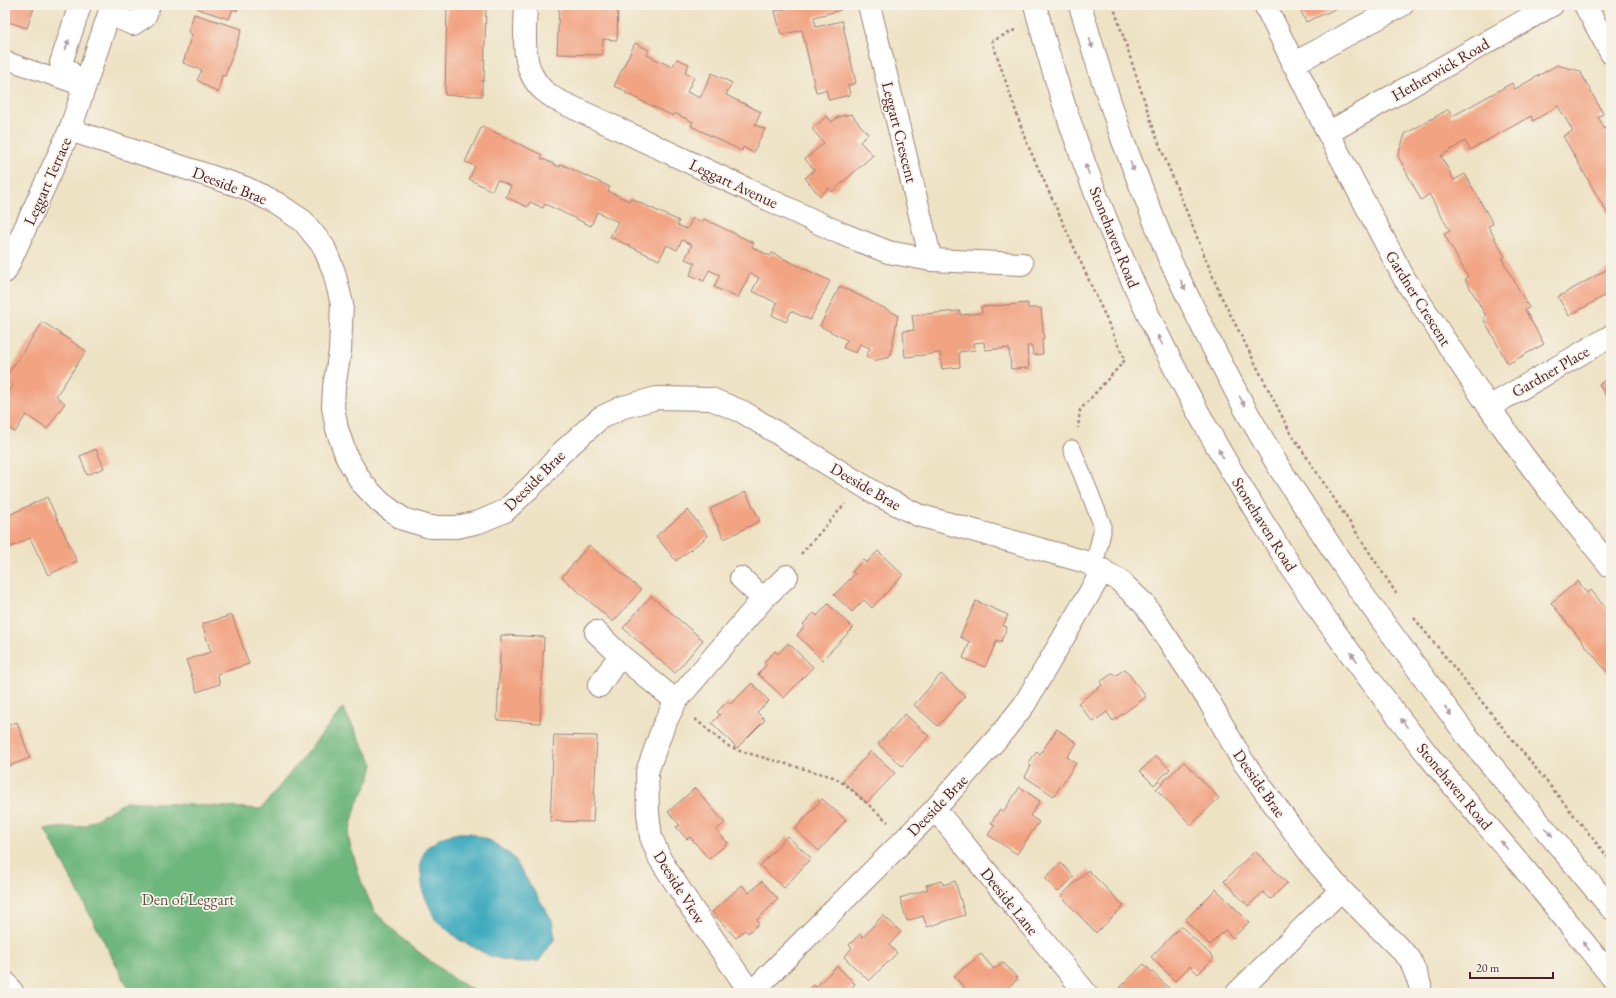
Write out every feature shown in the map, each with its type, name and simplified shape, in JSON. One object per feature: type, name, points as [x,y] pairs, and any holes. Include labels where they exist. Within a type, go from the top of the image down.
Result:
[{"type":"street","points":[[80,5],[61,63],[84,87]]},
{"type":"street","name":"Leggart Terrace","points":[[5,272],[70,130],[111,10],[133,24],[145,16],[149,5]]},
{"type":"street","name":"Leggart Avenue","points":[[526,5],[526,60],[537,83],[555,99],[840,233],[888,252],[931,260],[1022,264]]},
{"type":"street","name":"Leggart Crescent","points":[[869,5],[931,260]]},
{"type":"street","name":"Stonehaven Road","points":[[1035,5],[1058,84],[1083,158],[1129,273],[1170,360],[1206,428],[1243,491],[1323,616],[1391,707],[1429,757],[1611,976]]},
{"type":"street","points":[[1080,5],[1123,141],[1170,258],[1207,336],[1244,407],[1280,469],[1358,588],[1467,736],[1611,908]]},
{"type":"street","name":"Gardner Crescent","points":[[1265,5],[1328,133],[1404,278],[1489,407],[1552,494],[1611,567]]},
{"type":"street","points":[[1294,64],[1402,5]]},
{"type":"street","name":"Hetherwick Road","points":[[1328,133],[1552,5]]},
{"type":"street","points":[[1585,5],[1611,52]]},
{"type":"street","name":"Deeside Brae","points":[[70,130],[246,188],[276,203],[303,221],[324,247],[334,272],[342,304],[340,351],[334,387],[333,407],[337,429],[347,458],[362,483],[380,502],[403,519],[430,527],[457,527],[479,522],[505,511],[542,476],[560,454],[600,418],[623,407],[657,398],[711,399],[743,412],[880,496],[918,515],[1086,562],[1119,580],[1145,605],[1209,701],[1242,760],[1314,859],[1341,890],[1410,959],[1420,985],[1420,993]]},
{"type":"street","name":"Gardner Place","points":[[1489,407],[1611,336]]},
{"type":"street","name":"Deeside Brae","points":[[751,993],[935,809],[996,740],[1024,705],[1098,568]]},
{"type":"street","name":"Deeside View","points":[[751,993],[693,910],[660,859],[651,837],[648,813],[647,772],[663,727],[676,702],[763,599],[787,576]]},
{"type":"street","points":[[741,578],[763,599]]},
{"type":"street","points":[[596,632],[620,655],[676,702]]},
{"type":"street","points":[[598,686],[620,655]]},
{"type":"street","name":"Deeside Lane","points":[[935,809],[1086,993]]},
{"type":"street","points":[[1237,993],[1341,890]]},
{"type":"street","points":[[5,982],[14,993]]},
{"type":"lane","points":[[5,60],[84,87]]},
{"type":"lane","points":[[1072,449],[1102,524],[1098,568]]},
{"type":"path","points":[[1113,5],[1156,136],[1220,294],[1289,430],[1399,598]]},
{"type":"path","points":[[1015,30],[992,41],[1026,141],[1125,360],[1080,410],[1076,442],[1072,449]]},
{"type":"path","points":[[787,576],[788,568],[849,500]]},
{"type":"path","points":[[1414,617],[1611,861]]},
{"type":"path","points":[[676,702],[714,736],[726,745],[740,752],[833,777],[846,785],[906,838]]},
{"type":"green space","name":"Den of Leggart","points":[[343,708],[373,764],[369,781],[357,803],[348,837],[361,881],[374,911],[406,942],[455,980],[478,993],[131,993],[45,829],[84,826],[127,801],[261,809]]},
{"type":"water","points":[[458,833],[470,833],[491,841],[513,857],[552,920],[555,938],[539,961],[517,963],[490,956],[458,939],[435,919],[423,892],[420,863],[426,848],[442,837]]},
{"type":"building","points":[[5,5],[35,5],[27,28],[5,21]]},
{"type":"building","points":[[199,5],[239,5],[237,11],[233,9],[229,19],[198,9]]},
{"type":"building","points":[[447,5],[484,5],[484,7],[486,7],[484,81],[482,81],[482,96],[445,95]]},
{"type":"building","points":[[559,5],[618,5],[617,40],[603,39],[602,55],[557,54]]},
{"type":"building","points":[[784,5],[839,5],[841,10],[814,17],[816,27],[842,21],[856,83],[848,85],[850,95],[829,100],[826,90],[816,92],[802,30],[781,35],[775,11],[785,9]]},
{"type":"building","points":[[1298,5],[1344,5],[1306,22]]},
{"type":"building","points":[[194,14],[242,29],[225,76],[222,75],[218,93],[197,80],[202,70],[183,63],[192,34],[188,32]]},
{"type":"building","points":[[635,43],[649,50],[647,55],[672,67],[677,59],[689,64],[685,73],[694,77],[687,92],[700,98],[712,73],[732,83],[726,95],[761,112],[755,125],[765,129],[753,153],[743,147],[742,151],[691,126],[693,122],[674,113],[673,116],[625,93],[626,91],[614,86]]},
{"type":"building","points":[[1557,65],[1580,71],[1603,114],[1598,117],[1611,140],[1611,220],[1563,136],[1573,131],[1558,106],[1533,121],[1531,116],[1470,150],[1465,141],[1441,156],[1454,180],[1465,174],[1493,224],[1488,226],[1505,257],[1502,259],[1529,308],[1525,310],[1544,344],[1508,364],[1483,318],[1486,316],[1465,279],[1468,277],[1444,234],[1450,231],[1429,194],[1421,200],[1398,156],[1405,134],[1449,109],[1451,117],[1512,83],[1515,89]]},
{"type":"building","points":[[851,114],[868,134],[860,142],[873,155],[832,192],[829,188],[820,196],[805,178],[814,170],[805,159],[824,143],[812,129],[827,116],[832,122],[838,117]]},
{"type":"building","points":[[482,126],[542,155],[541,158],[560,167],[561,164],[610,187],[608,191],[618,196],[629,201],[630,198],[679,221],[677,225],[687,229],[693,218],[702,222],[704,219],[754,243],[752,247],[770,256],[772,253],[830,281],[810,320],[791,311],[786,322],[772,315],[777,303],[752,291],[759,278],[750,273],[738,298],[714,287],[720,275],[709,270],[704,281],[690,275],[695,263],[685,259],[692,245],[682,240],[677,250],[667,245],[659,260],[610,237],[618,222],[597,212],[591,226],[545,204],[543,208],[530,202],[527,207],[506,197],[511,186],[497,180],[492,191],[469,179],[475,166],[465,162]]},
{"type":"building","points":[[1611,267],[1611,292],[1569,316],[1558,297]]},
{"type":"building","points":[[840,286],[898,315],[890,357],[874,361],[866,356],[870,348],[860,344],[856,353],[843,348],[847,340],[820,326]]},
{"type":"building","points":[[1028,303],[1028,308],[1041,308],[1044,340],[1042,340],[1043,354],[1033,355],[1032,346],[1027,346],[1029,368],[1011,369],[1009,348],[985,350],[984,342],[974,343],[975,350],[959,352],[960,367],[942,369],[940,353],[905,357],[903,331],[914,330],[912,315],[960,311],[960,315],[982,313],[981,307]]},
{"type":"building","points":[[43,322],[86,351],[56,396],[65,403],[47,429],[26,415],[15,432],[5,426],[5,397],[13,385],[5,380],[5,378]]},
{"type":"building","points":[[1611,377],[1611,404],[1599,384]]},
{"type":"building","points":[[96,449],[104,468],[87,475],[80,456]]},
{"type":"building","points":[[746,492],[760,521],[724,539],[710,509]]},
{"type":"building","points":[[47,497],[77,561],[48,575],[30,538],[5,550],[5,517]]},
{"type":"building","points":[[688,510],[708,536],[676,561],[656,536]]},
{"type":"building","points":[[589,545],[641,590],[613,622],[562,577]]},
{"type":"building","points":[[878,551],[903,575],[872,608],[864,600],[852,612],[834,595],[855,574],[852,572],[863,560],[866,563]]},
{"type":"building","points":[[1578,581],[1587,593],[1591,590],[1611,615],[1607,618],[1611,623],[1611,677],[1551,603]]},
{"type":"building","points":[[651,596],[703,640],[675,673],[623,628]]},
{"type":"building","points":[[976,601],[1008,615],[1003,626],[1007,627],[1001,642],[997,640],[985,667],[963,658],[970,642],[960,637]]},
{"type":"building","points":[[828,604],[853,628],[822,660],[797,635],[805,626],[803,624],[814,613],[817,616]]},
{"type":"building","points":[[232,615],[249,664],[217,674],[220,684],[197,692],[186,660],[211,652],[202,624]]},
{"type":"building","points":[[501,635],[544,637],[540,723],[497,720]]},
{"type":"building","points":[[788,643],[813,667],[784,698],[758,674],[766,665],[764,662],[775,651],[778,654]]},
{"type":"building","points":[[1125,669],[1146,697],[1113,721],[1107,712],[1093,722],[1078,703],[1102,685],[1100,682],[1113,673],[1115,676]]},
{"type":"building","points":[[941,674],[965,696],[938,726],[914,705]]},
{"type":"building","points":[[752,683],[769,701],[757,712],[765,720],[737,748],[712,723],[720,715],[717,712],[728,701],[731,704]]},
{"type":"building","points":[[905,714],[929,736],[902,766],[878,744]]},
{"type":"building","points":[[17,722],[30,758],[6,767],[5,727]]},
{"type":"building","points":[[1057,729],[1077,743],[1067,757],[1076,763],[1054,796],[1025,777],[1031,766],[1028,764],[1037,751],[1040,754]]},
{"type":"building","points":[[554,735],[597,736],[593,822],[550,821]]},
{"type":"building","points":[[871,751],[895,773],[867,803],[843,781]]},
{"type":"building","points":[[1156,756],[1170,769],[1154,785],[1140,771]]},
{"type":"building","points":[[1184,762],[1219,798],[1191,825],[1156,789]]},
{"type":"building","points":[[1020,787],[1040,801],[1030,816],[1039,822],[1017,854],[988,835],[995,825],[991,823],[1000,809],[1003,812]]},
{"type":"building","points":[[695,788],[725,823],[716,830],[728,843],[709,859],[690,837],[687,839],[676,827],[680,825],[668,812]]},
{"type":"building","points":[[822,799],[846,820],[819,851],[795,829]]},
{"type":"building","points":[[787,836],[811,858],[784,888],[760,866]]},
{"type":"building","points":[[1255,851],[1287,883],[1271,899],[1263,892],[1248,906],[1224,881]]},
{"type":"building","points":[[1061,863],[1074,877],[1058,892],[1045,878]]},
{"type":"building","points":[[1088,870],[1124,906],[1096,933],[1061,896]]},
{"type":"building","points":[[762,881],[778,899],[757,920],[759,923],[748,933],[745,930],[736,938],[712,912],[742,885],[749,893]]},
{"type":"building","points":[[942,881],[943,885],[955,881],[965,915],[927,927],[923,916],[907,921],[900,898],[928,889],[926,885]]},
{"type":"building","points":[[1216,889],[1249,922],[1233,938],[1225,930],[1210,945],[1185,920]]},
{"type":"building","points":[[883,915],[901,932],[889,945],[897,953],[869,981],[844,957],[852,948],[849,945],[860,934],[863,937]]},
{"type":"building","points":[[1181,926],[1214,958],[1198,974],[1190,966],[1175,981],[1151,957]]},
{"type":"building","points":[[981,954],[994,969],[1003,962],[1018,979],[1001,993],[969,993],[954,976]]},
{"type":"building","points":[[1144,964],[1174,993],[1115,993]]},
{"type":"building","points":[[837,966],[855,984],[846,993],[805,993],[814,985],[816,987]]}]
